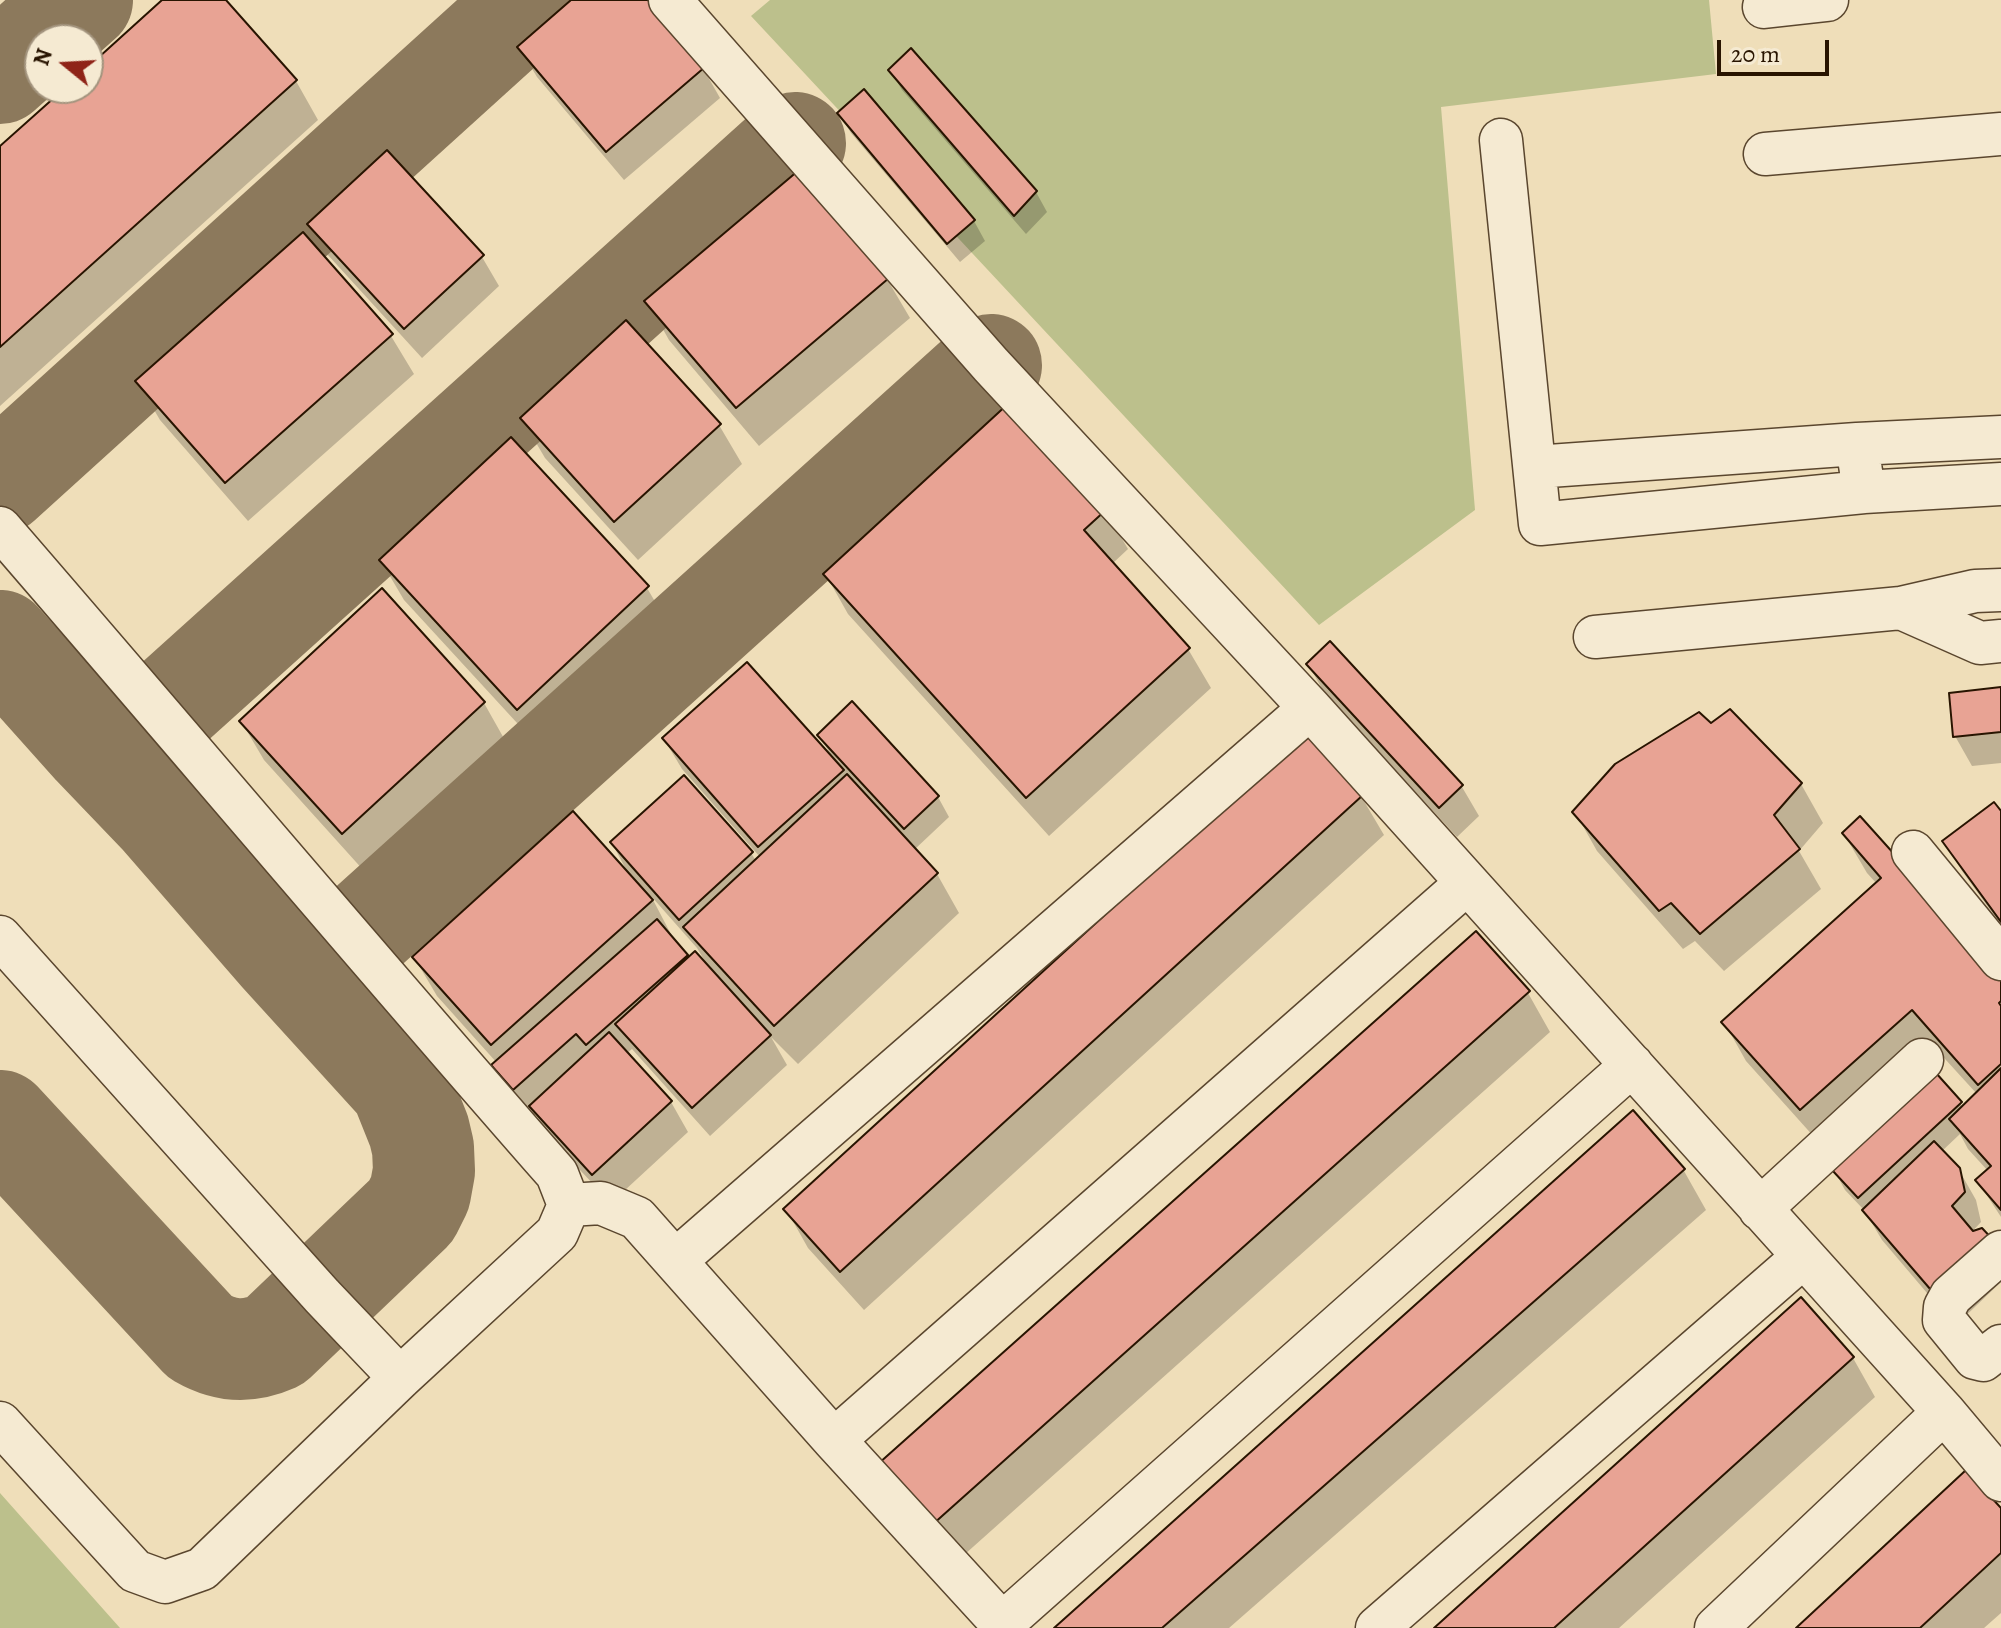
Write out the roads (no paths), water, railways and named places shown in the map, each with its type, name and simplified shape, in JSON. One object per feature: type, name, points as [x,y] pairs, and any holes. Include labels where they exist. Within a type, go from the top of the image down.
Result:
[{"type":"lane","points":[[670,0],[991,365],[1310,708],[1944,1412],[2001,1480]]},
{"type":"lane","points":[[1764,7],[1827,0]]},
{"type":"lane","points":[[1765,154],[2001,134]]},
{"type":"lane","points":[[1501,140],[1540,524],[1864,492],[2001,484]]},
{"type":"lane","points":[[1535,467],[2001,437]]},
{"type":"lane","points":[[1857,444],[1864,492]]},
{"type":"lane","points":[[0,528],[352,941],[557,1174],[569,1205],[557,1233],[400,1378],[202,1569],[165,1582],[135,1571],[0,1423]]},
{"type":"lane","points":[[1595,637],[1901,608],[1975,591],[2001,590]]},
{"type":"lane","points":[[1901,608],[1980,643],[2001,641]]},
{"type":"lane","points":[[675,1261],[1310,708]]},
{"type":"lane","points":[[1913,852],[2001,959]]},
{"type":"lane","points":[[834,1440],[1467,883]]},
{"type":"lane","points":[[0,937],[322,1296],[400,1378]]},
{"type":"lane","points":[[1760,1209],[1922,1060]]},
{"type":"lane","points":[[569,1205],[601,1203],[637,1218],[1004,1626],[1632,1065]]},
{"type":"lane","points":[[2001,1252],[1951,1296],[1945,1307],[1944,1320],[1975,1358],[1983,1360],[2001,1346]]},
{"type":"lane","points":[[1377,1628],[1803,1257]]},
{"type":"lane","points":[[1716,1628],[1944,1412]]}]
